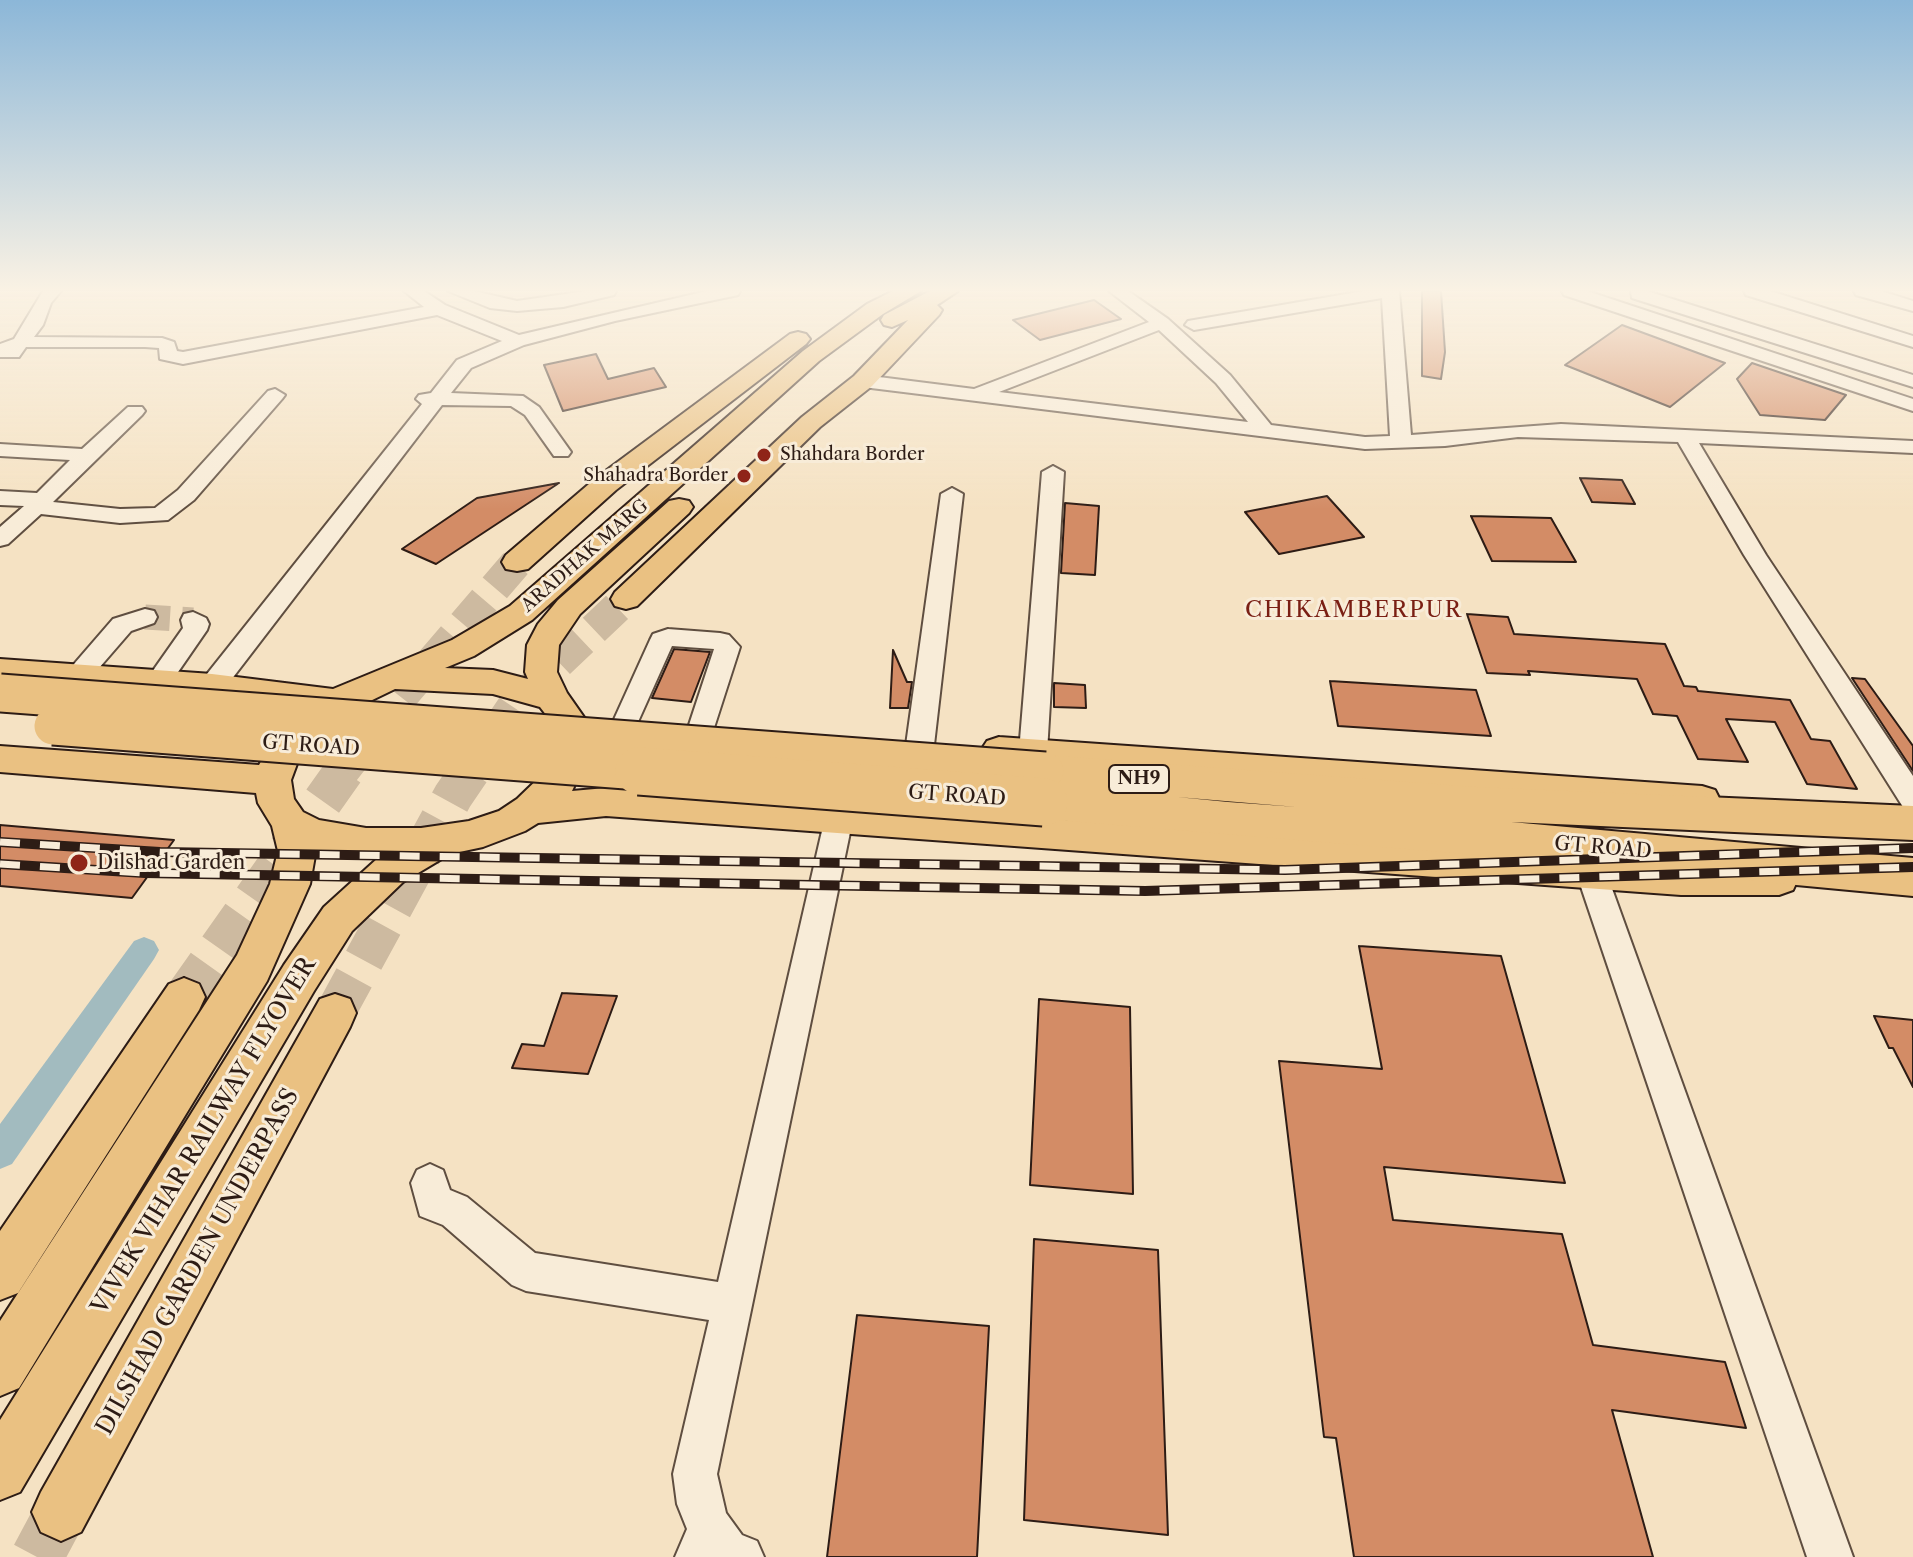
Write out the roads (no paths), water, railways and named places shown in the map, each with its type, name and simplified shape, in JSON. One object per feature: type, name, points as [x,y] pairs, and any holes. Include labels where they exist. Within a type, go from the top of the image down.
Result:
[{"type":"highway","name":"GT ROAD","points":[[0,693],[1041,775],[1478,837],[1913,878]]},
{"type":"highway","name":"GT ROAD","points":[[0,722],[1041,775]]},
{"type":"highway","name":"GT ROAD","points":[[1231,803],[1476,804],[1913,822]]},
{"type":"main road","points":[[517,562],[606,484],[765,364]]},
{"type":"main road","name":"ARADHAK MARG","points":[[336,701],[463,648],[521,613],[802,364]]},
{"type":"main road","name":"ARADHAK MARG","points":[[561,710],[541,672],[540,659],[549,632],[569,607],[836,364]]},
{"type":"main road","points":[[626,599],[811,422],[863,381],[879,364]]},
{"type":"main road","points":[[0,671],[158,682],[336,701]]},
{"type":"main road","name":"GT ROAD","points":[[394,677],[493,682],[561,710],[624,726],[920,745],[1041,775],[1654,795],[1913,822]]},
{"type":"main road","points":[[0,1369],[252,968],[290,884],[297,851],[290,822],[276,803],[275,768],[288,744],[309,720],[336,701]]},
{"type":"main road","points":[[290,822],[316,835],[353,842],[392,844],[448,840],[491,830],[530,809],[552,789],[568,766],[574,736],[561,710]]},
{"type":"main road","name":"GT ROAD","points":[[0,759],[273,780]]},
{"type":"main road","name":"GT ROAD","points":[[530,809],[606,802],[1681,879],[1913,878]]},
{"type":"main road","name":"VIVEK VIHAR RAILWAY FLYOVER","points":[[0,1472],[299,978],[338,919],[389,871],[448,840]]},
{"type":"main road","points":[[0,1275],[184,997]]},
{"type":"main road","name":"DILSHAD GARDEN UNDERPASS","points":[[61,1512],[335,1013]]},
{"type":"street","points":[[202,686],[413,399],[445,364]]},
{"type":"street","points":[[202,686],[465,364]]},
{"type":"street","points":[[977,394],[1056,364]]},
{"type":"street","points":[[1206,364],[1223,379],[1266,432]]},
{"type":"street","points":[[1395,364],[1401,442]]},
{"type":"street","points":[[1788,364],[1913,405]]},
{"type":"street","points":[[1869,364],[1913,381]]},
{"type":"street","points":[[863,381],[1365,443],[1561,430],[1913,447]]},
{"type":"street","points":[[0,498],[120,516],[160,515],[186,495],[275,395]]},
{"type":"street","points":[[413,399],[516,400],[532,411],[561,452]]},
{"type":"street","points":[[0,539],[135,411]]},
{"type":"street","points":[[1684,435],[1755,555],[1913,799]]},
{"type":"street","points":[[0,450],[76,454],[82,455],[83,459]]},
{"type":"street","points":[[1041,775],[1053,472]]},
{"type":"street","points":[[920,745],[952,494]]},
{"type":"street","points":[[77,677],[122,625],[145,617]]},
{"type":"street","points":[[158,682],[195,630],[197,624],[193,620]]},
{"type":"street","points":[[624,726],[662,640],[668,637],[720,641],[727,647],[700,731]]},
{"type":"street","points":[[716,1548],[699,1504],[695,1474],[839,818]]},
{"type":"street","points":[[1591,872],[1830,1557]]},
{"type":"street","points":[[430,1183],[433,1203],[454,1210],[526,1271],[732,1304]]},
{"type":"waterway","points":[[0,1152],[144,950]]},
{"type":"tunnel","points":[[342,773],[404,694],[517,562]]},
{"type":"tunnel","points":[[468,773],[513,706],[626,599]]},
{"type":"tunnel","points":[[145,617],[193,620]]},
{"type":"tunnel","points":[[184,997],[344,771]]},
{"type":"tunnel","points":[[335,1013],[453,796],[470,771]]},
{"type":"tunnel","points":[[37,1557],[61,1512]]},
{"type":"railway","points":[[0,842],[160,852],[1285,870],[1913,848]]},
{"type":"railway","points":[[0,864],[145,873],[1145,891],[1913,867]]},
{"type":"place","name":"Shahdara Border","points":[[764,455]]},
{"type":"place","name":"Shahadra Border","points":[[744,476]]},
{"type":"place","name":"Dilshad Garden","points":[[79,863]]},
{"type":"district","name":"CHIKAMBERPUR","points":[[1354,611]]}]
